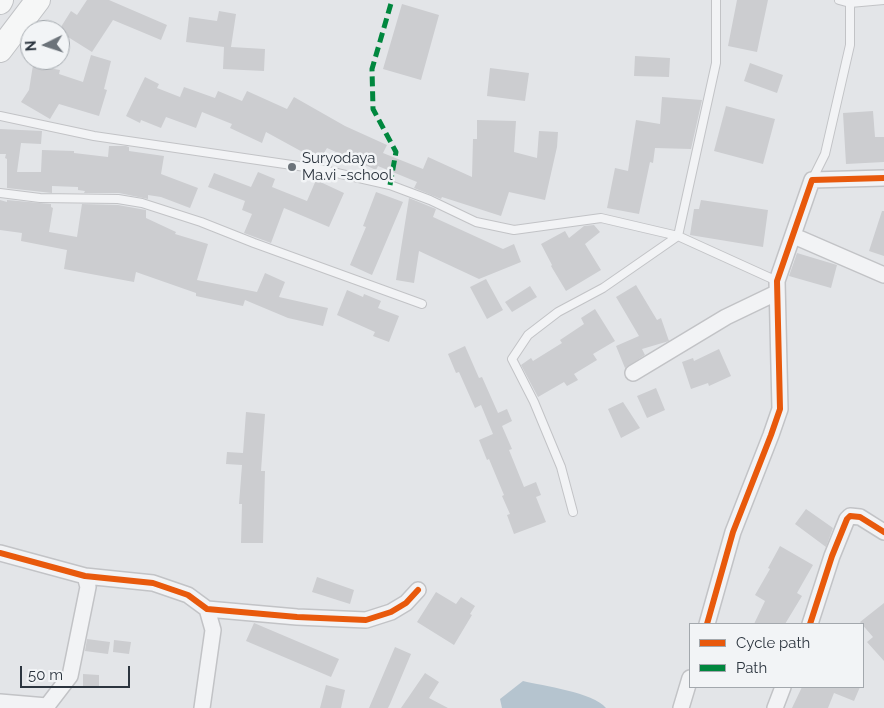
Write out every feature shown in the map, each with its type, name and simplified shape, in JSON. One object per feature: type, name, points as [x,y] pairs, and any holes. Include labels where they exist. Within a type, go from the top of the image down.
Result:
[{"type":"main road","points":[[0,50],[38,0]]},
{"type":"street","points":[[707,623],[733,532],[780,409],[776,287],[812,180],[884,178]]},
{"type":"street","points":[[794,236],[884,275]]},
{"type":"street","points":[[633,373],[776,287]]},
{"type":"street","points":[[810,623],[832,556],[850,516],[860,517],[884,532]]},
{"type":"street","points":[[0,553],[85,576],[153,583],[188,595],[207,609],[306,618],[366,620],[391,612],[406,603],[418,590]]},
{"type":"street","points":[[0,702],[47,706],[70,676],[88,587],[85,576]]},
{"type":"street","points":[[202,708],[212,630],[207,609]]},
{"type":"street","points":[[681,708],[689,681]]},
{"type":"street","points":[[775,708],[783,688]]},
{"type":"lane","points":[[573,512],[561,468],[534,402],[512,359],[528,335],[558,312],[603,288],[678,236],[716,63],[716,0]]},
{"type":"lane","points":[[839,0],[850,3],[884,0]]},
{"type":"lane","points":[[812,180],[825,154],[850,45],[850,3]]},
{"type":"lane","points":[[0,116],[94,136],[319,169],[390,185],[430,200],[476,222],[514,230],[601,218],[678,236],[776,287]]},
{"type":"lane","points":[[0,193],[40,198],[118,199],[142,203],[201,222],[422,304]]},
{"type":"shaded area","points":[[523,681],[579,694],[600,702],[606,708],[502,708],[500,699]]},
{"type":"building","points":[[87,0],[109,0],[167,25],[161,40],[113,20],[92,52],[70,38],[70,20],[65,20],[71,11],[77,15]]},
{"type":"building","points":[[737,0],[768,0],[757,52],[728,46]]},
{"type":"building","points":[[402,4],[439,15],[421,80],[383,69]]},
{"type":"building","points":[[219,11],[236,14],[231,47],[265,49],[264,71],[223,69],[224,47],[186,42],[189,17],[217,21]]},
{"type":"building","points":[[91,55],[111,61],[104,89],[107,90],[99,116],[59,104],[50,119],[21,102],[29,90],[32,70],[60,70],[59,74],[83,82]]},
{"type":"building","points":[[635,56],[670,58],[669,77],[634,76]]},
{"type":"building","points":[[750,63],[783,75],[777,93],[744,81]]},
{"type":"building","points":[[490,68],[529,73],[525,101],[487,96]]},
{"type":"building","points":[[145,77],[159,84],[157,88],[180,97],[184,87],[215,98],[218,91],[242,101],[247,91],[287,109],[294,97],[345,126],[387,145],[383,153],[423,169],[428,157],[472,177],[473,139],[477,139],[477,120],[516,121],[514,152],[537,158],[539,131],[558,132],[557,147],[545,200],[509,192],[501,216],[442,197],[441,199],[414,188],[417,182],[378,166],[376,170],[327,148],[319,161],[266,132],[262,143],[230,128],[232,124],[202,112],[196,128],[166,117],[161,128],[141,120],[140,123],[126,116]]},
{"type":"building","points":[[662,97],[702,100],[691,149],[655,148],[653,163],[650,162],[639,214],[607,208],[615,168],[628,171],[636,120],[660,124]]},
{"type":"building","points":[[726,106],[775,119],[763,164],[714,151]]},
{"type":"building","points":[[873,111],[875,137],[884,137],[884,162],[846,164],[843,113]]},
{"type":"building","points":[[0,129],[42,131],[41,144],[21,143],[17,172],[41,172],[42,150],[74,151],[74,153],[108,157],[109,146],[126,146],[129,147],[129,151],[164,156],[161,174],[198,188],[190,208],[161,197],[148,195],[148,199],[119,193],[84,193],[85,191],[78,190],[78,187],[52,186],[52,193],[7,188],[7,159],[5,158],[6,154],[0,154]]},
{"type":"building","points":[[258,172],[275,179],[272,187],[307,201],[316,180],[344,193],[329,227],[284,208],[271,243],[244,233],[252,214],[242,210],[245,201],[208,187],[214,173],[251,187]]},
{"type":"building","points":[[376,192],[403,202],[372,275],[350,265],[366,227],[363,226]]},
{"type":"building","points":[[409,198],[436,209],[433,217],[503,249],[514,244],[521,262],[479,279],[419,251],[414,283],[396,280]]},
{"type":"building","points":[[0,200],[51,204],[53,208],[49,232],[77,237],[82,204],[118,205],[146,210],[146,218],[176,232],[175,234],[208,244],[197,280],[257,292],[265,273],[285,282],[279,297],[328,308],[323,326],[288,318],[245,300],[243,306],[196,296],[196,293],[136,272],[134,282],[64,269],[67,250],[21,241],[22,233],[0,230]]},
{"type":"building","points":[[701,200],[768,210],[763,247],[690,235],[694,209],[699,209]]},
{"type":"building","points":[[882,211],[884,211],[884,256],[869,251]]},
{"type":"building","points":[[594,225],[600,232],[585,244],[601,270],[566,291],[551,266],[541,244],[565,231],[569,238],[584,226]]},
{"type":"building","points":[[797,253],[837,265],[831,288],[789,276]]},
{"type":"building","points":[[486,279],[503,310],[487,319],[470,287]]},
{"type":"building","points":[[636,285],[657,320],[661,318],[669,341],[642,349],[645,355],[625,368],[616,346],[639,336],[616,297]]},
{"type":"building","points":[[530,286],[537,297],[512,312],[505,302]]},
{"type":"building","points":[[347,290],[363,297],[364,294],[381,301],[378,308],[399,316],[389,342],[373,336],[375,332],[337,315]]},
{"type":"building","points":[[595,309],[615,341],[593,354],[597,360],[574,374],[578,380],[567,386],[564,382],[538,397],[521,365],[531,358],[533,361],[562,343],[560,340],[584,324],[581,318]]},
{"type":"building","points":[[465,346],[479,378],[482,377],[498,413],[507,409],[512,421],[502,426],[512,449],[509,450],[524,487],[536,482],[541,495],[536,497],[546,522],[514,534],[507,515],[510,514],[502,496],[504,495],[479,440],[493,434],[481,405],[475,408],[459,372],[456,373],[448,354]]},
{"type":"building","points":[[719,349],[731,376],[709,386],[708,383],[691,389],[682,362],[693,358],[694,361]]},
{"type":"building","points":[[656,388],[665,410],[647,418],[637,396]]},
{"type":"building","points":[[623,402],[640,428],[621,438],[608,409]]},
{"type":"building","points":[[246,412],[265,414],[261,471],[265,471],[263,543],[241,543],[242,504],[239,504],[242,465],[226,464],[227,452],[243,453]]},
{"type":"building","points":[[806,509],[833,528],[826,547],[795,524]]},
{"type":"building","points":[[780,546],[813,565],[797,593],[802,596],[786,623],[754,623],[765,601],[755,595],[770,569],[768,568]]},
{"type":"building","points":[[317,577],[354,590],[350,604],[312,592]]},
{"type":"building","points":[[436,592],[456,604],[461,597],[475,606],[470,614],[472,615],[454,645],[417,622]]},
{"type":"building","points":[[884,603],[884,661],[867,642],[873,637],[864,627],[864,623],[860,622]]},
{"type":"building","points":[[254,623],[339,659],[331,677],[246,641]]},
{"type":"building","points":[[87,639],[110,642],[108,654],[85,651]]},
{"type":"building","points":[[114,640],[131,642],[129,654],[113,652]]},
{"type":"building","points":[[395,647],[411,654],[390,704],[388,708],[369,708]]},
{"type":"building","points":[[425,673],[439,682],[429,698],[448,708],[401,708]]},
{"type":"building","points":[[83,674],[99,675],[99,686],[83,686]]},
{"type":"building","points":[[326,685],[345,690],[341,708],[320,708]]},
{"type":"building","points":[[802,688],[860,688],[854,701],[834,693],[828,708],[792,708]]},
{"type":"marked path","points":[[390,185],[396,152],[373,109],[372,69],[392,0]]},
{"type":"cycle path","points":[[707,623],[733,532],[780,409],[777,281],[812,180],[884,178]]},
{"type":"cycle path","points":[[810,623],[832,556],[847,519],[850,516],[860,517],[884,532]]},
{"type":"cycle path","points":[[0,553],[85,576],[153,583],[188,595],[207,609],[297,617],[366,620],[391,612],[406,603],[418,590]]},
{"type":"place","name":"Suryodaya Ma.vi -school","points":[[292,167]]}]
